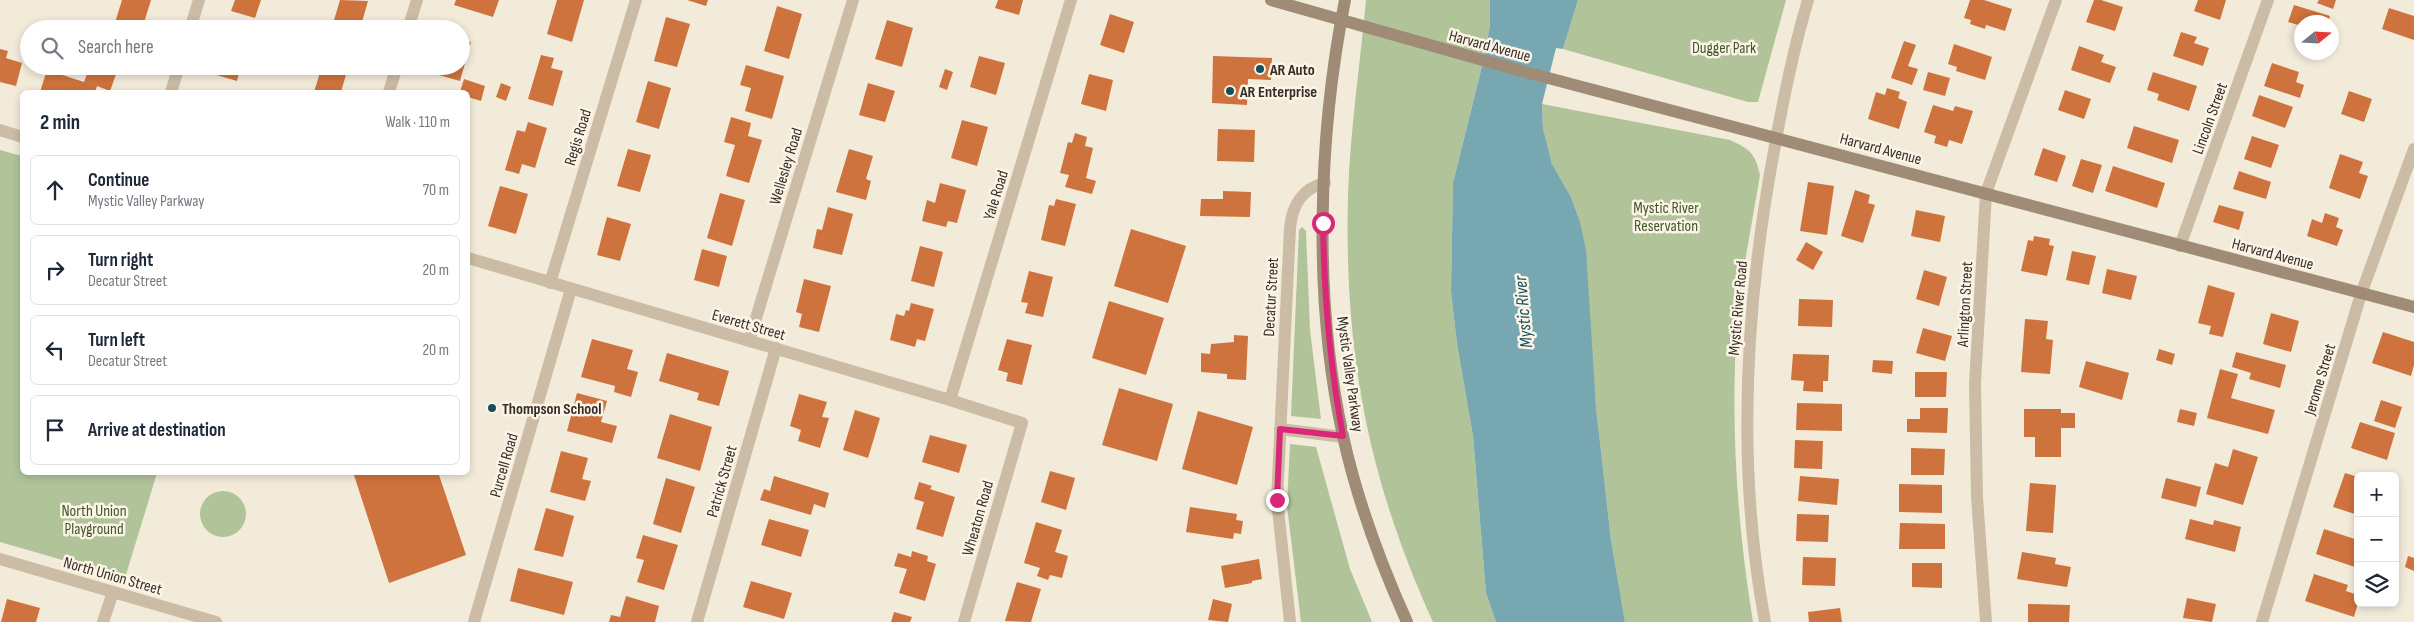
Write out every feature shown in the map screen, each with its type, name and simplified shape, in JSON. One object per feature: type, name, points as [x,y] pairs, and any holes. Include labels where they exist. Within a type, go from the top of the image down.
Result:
[{"type":"street","points":[[193,20],[199,0]]},
{"type":"street","points":[[411,20],[417,0]]},
{"type":"street","name":"Regis Road","points":[[550,283],[636,0]]},
{"type":"street","name":"Wellesley Road","points":[[749,341],[853,0]]},
{"type":"street","name":"Yale Road","points":[[950,400],[1070,0]]},
{"type":"street","name":"Harvard Avenue","points":[[1271,0],[1462,55],[2414,307]]},
{"type":"street","name":"Mystic Valley Parkway","points":[[1345,0],[1336,46],[1324,183],[1323,223],[1326,308],[1333,380],[1343,436],[1376,546],[1407,622]]},
{"type":"street","name":"Mystic River Road","points":[[1765,622],[1760,594],[1748,483],[1749,333],[1762,216],[1788,74],[1808,0]]},
{"type":"street","name":"Arlington Street","points":[[1986,622],[1977,497],[1975,384],[1986,193],[2056,0]]},
{"type":"street","name":"Lincoln Street","points":[[2180,246],[2268,0]]},
{"type":"street","points":[[173,90],[177,75]]},
{"type":"street","points":[[390,90],[394,75]]},
{"type":"street","points":[[0,130],[20,136]]},
{"type":"street","name":"Jerome Street","points":[[2262,622],[2361,294],[2414,149]]},
{"type":"street","name":"Decatur Street","points":[[1290,622],[1277,508],[1288,256],[1291,220],[1295,205],[1309,189],[1324,183]]},
{"type":"street","name":"Everett Street","points":[[470,259],[776,348],[1022,423]]},
{"type":"street","name":"Purcell Road","points":[[474,622],[571,289]]},
{"type":"street","name":"Patrick Street","points":[[697,622],[776,348]]},
{"type":"street","name":"Wheaton Road","points":[[964,622],[1022,423]]},
{"type":"street","points":[[1280,429],[1343,436]]},
{"type":"street","name":"North Union Street","points":[[0,559],[216,622]]},
{"type":"street","points":[[103,622],[113,592]]},
{"type":"green space","points":[[1366,0],[1490,0],[1490,25],[1484,58],[1453,183],[1451,292],[1457,344],[1473,436],[1486,593],[1496,622],[1433,622],[1392,517],[1376,466],[1365,414],[1356,362],[1350,309],[1348,196],[1353,123]]},
{"type":"green space","name":"Dugger Park","points":[[1578,0],[1786,0],[1758,102],[1748,102],[1563,49]]},
{"type":"green space","name":"Mystic River Reservation","points":[[1542,104],[1730,140],[1747,149],[1754,157],[1760,175],[1740,300],[1736,341],[1734,412],[1743,552],[1753,622],[1625,622],[1611,540],[1596,407],[1580,222],[1571,197],[1552,164],[1543,128]]},
{"type":"green space","name":"North Union Playground","points":[[0,150],[20,155],[20,475],[156,475],[125,578],[0,542]]},
{"type":"green space","points":[[1302,227],[1306,231],[1310,330],[1321,419],[1291,416],[1299,230]]},
{"type":"green space","points":[[1290,444],[1316,447],[1350,569],[1372,622],[1301,622],[1287,506]]},
{"type":"green space","points":[[223,491],[236,495],[242,501],[246,514],[242,527],[236,533],[223,537],[210,533],[204,527],[200,514],[204,501],[210,495]]},
{"type":"water","name":"Mystic River","points":[[1490,0],[1578,0],[1563,49],[1556,48],[1542,104],[1543,128],[1552,164],[1571,197],[1580,222],[1586,250],[1596,407],[1611,540],[1625,622],[1496,622],[1486,593],[1473,436],[1457,344],[1451,292],[1453,183],[1484,58],[1490,25]]},
{"type":"building","points":[[122,0],[151,0],[145,20],[116,20]]},
{"type":"building","points":[[235,0],[261,0],[255,18],[231,11]]},
{"type":"building","points":[[340,0],[368,1],[363,20],[334,20]]},
{"type":"building","points":[[456,0],[499,0],[493,17],[454,5]]},
{"type":"building","points":[[557,0],[584,0],[572,42],[547,34]]},
{"type":"building","points":[[687,0],[708,0],[706,6]]},
{"type":"building","points":[[998,0],[1023,0],[1019,15],[995,8]]},
{"type":"building","points":[[1970,0],[1984,0],[2012,9],[2005,31],[1986,25],[1985,29],[1970,24],[1971,20],[1964,18]]},
{"type":"building","points":[[2094,0],[2101,0],[2123,7],[2115,31],[2086,22]]},
{"type":"building","points":[[2198,0],[2226,0],[2220,20],[2194,11]]},
{"type":"building","points":[[2319,0],[2336,0],[2333,9],[2317,3]]},
{"type":"building","points":[[2294,5],[2327,15],[2294,15],[2294,24],[2288,22]]},
{"type":"building","points":[[777,6],[802,14],[789,59],[764,51]]},
{"type":"building","points":[[2389,8],[2414,16],[2414,40],[2382,29]]},
{"type":"building","points":[[1110,14],[1134,22],[1124,53],[1100,45]]},
{"type":"building","points":[[666,17],[690,24],[677,67],[654,61]]},
{"type":"building","points":[[887,20],[913,28],[902,67],[875,59]]},
{"type":"building","points":[[2181,32],[2197,37],[2194,43],[2209,48],[2203,66],[2173,56]]},
{"type":"building","points":[[1904,41],[1916,45],[1908,66],[1918,69],[1912,85],[1891,78]]},
{"type":"building","points":[[1954,44],[1992,57],[1985,80],[1956,71],[1957,67],[1948,64]]},
{"type":"building","points":[[2079,46],[2104,55],[2101,62],[2116,67],[2110,83],[2071,70]]},
{"type":"building","points":[[0,49],[8,51],[6,58],[20,62],[20,71],[16,86],[0,82]]},
{"type":"building","points":[[541,55],[554,58],[551,68],[563,71],[553,106],[528,99]]},
{"type":"building","points":[[979,56],[1005,63],[996,95],[970,87]]},
{"type":"building","name":"AR Enterprise","points":[[1213,56],[1272,58],[1271,80],[1248,79],[1247,105],[1212,103]]},
{"type":"building","points":[[2272,63],[2299,72],[2296,82],[2304,85],[2300,98],[2264,86]]},
{"type":"building","points":[[746,65],[784,76],[772,119],[745,111],[751,88],[740,85]]},
{"type":"building","points":[[945,69],[953,72],[947,90],[939,87]]},
{"type":"building","points":[[1928,72],[1950,78],[1945,96],[1923,90]]},
{"type":"building","points":[[2153,72],[2197,86],[2189,111],[2157,100],[2159,94],[2147,90]]},
{"type":"building","points":[[1089,74],[1113,80],[1106,111],[1081,104]]},
{"type":"building","points":[[45,75],[62,75],[84,82],[87,75],[116,75],[110,90],[97,86],[96,90],[41,90]]},
{"type":"building","points":[[216,75],[239,75],[237,81]]},
{"type":"building","points":[[319,75],[346,75],[342,90],[315,90]]},
{"type":"building","points":[[439,75],[462,75],[460,81]]},
{"type":"building","points":[[464,79],[485,86],[481,101],[470,98],[470,90],[461,90]]},
{"type":"building","points":[[648,81],[671,88],[659,129],[636,122]]},
{"type":"building","points":[[501,83],[511,87],[506,101],[496,97]]},
{"type":"building","points":[[868,83],[895,91],[885,122],[859,115]]},
{"type":"building","points":[[1887,88],[1900,92],[1898,98],[1907,102],[1899,129],[1868,119],[1876,92],[1885,95]]},
{"type":"building","points":[[2065,90],[2091,99],[2084,119],[2058,110]]},
{"type":"building","points":[[2349,91],[2372,99],[2364,122],[2341,114]]},
{"type":"building","points":[[2259,95],[2293,107],[2285,128],[2252,116]]},
{"type":"building","points":[[1933,105],[1953,111],[1955,106],[1973,111],[1962,144],[1949,140],[1947,147],[1934,143],[1936,136],[1924,132]]},
{"type":"building","points":[[731,117],[751,123],[748,136],[762,140],[749,183],[726,176],[735,145],[724,142]]},
{"type":"building","points":[[962,120],[988,127],[977,166],[951,158]]},
{"type":"building","points":[[528,122],[547,128],[535,168],[522,164],[519,174],[505,170],[517,130],[525,132]]},
{"type":"building","points":[[2134,126],[2179,140],[2172,163],[2127,148]]},
{"type":"building","points":[[1218,129],[1255,130],[1254,162],[1217,161]]},
{"type":"building","points":[[1075,133],[1087,137],[1085,146],[1093,148],[1086,178],[1096,181],[1092,194],[1065,187],[1069,175],[1060,173],[1068,142],[1072,143]]},
{"type":"building","points":[[2252,136],[2279,145],[2271,168],[2244,159]]},
{"type":"building","points":[[2043,148],[2066,156],[2057,182],[2034,175]]},
{"type":"building","points":[[628,149],[651,155],[640,192],[617,186]]},
{"type":"building","points":[[849,149],[873,156],[866,179],[871,181],[866,200],[836,192]]},
{"type":"building","points":[[2340,154],[2363,162],[2359,173],[2368,176],[2360,199],[2329,188]]},
{"type":"building","points":[[2081,159],[2102,165],[2093,193],[2072,186]]},
{"type":"building","points":[[2113,166],[2165,183],[2157,208],[2105,191]]},
{"type":"building","points":[[2239,171],[2271,182],[2266,199],[2233,189]]},
{"type":"building","points":[[1808,182],[1834,186],[1827,235],[1800,231]]},
{"type":"building","points":[[940,183],[966,190],[957,223],[948,221],[946,227],[922,221],[927,200],[935,203]]},
{"type":"building","points":[[500,186],[528,194],[516,234],[488,226]]},
{"type":"building","points":[[1855,190],[1870,195],[1868,203],[1875,205],[1863,243],[1841,236]]},
{"type":"building","points":[[1223,191],[1251,192],[1250,217],[1200,216],[1201,199],[1223,199]]},
{"type":"building","points":[[720,193],[745,200],[732,246],[707,238]]},
{"type":"building","points":[[1056,199],[1076,204],[1065,246],[1041,240],[1049,205],[1054,206]]},
{"type":"building","points":[[2219,205],[2244,212],[2239,230],[2213,222]]},
{"type":"building","points":[[828,207],[853,214],[842,255],[813,248],[817,229],[822,230]]},
{"type":"building","points":[[1916,210],[1945,216],[1940,242],[1911,236]]},
{"type":"building","points":[[2325,213],[2339,218],[2336,227],[2343,230],[2337,246],[2307,236],[2312,219],[2322,223]]},
{"type":"building","points":[[607,217],[631,224],[620,261],[597,255]]},
{"type":"building","points":[[1131,229],[1186,246],[1168,303],[1114,286]]},
{"type":"building","points":[[2034,236],[2050,239],[2049,245],[2054,246],[2047,276],[2021,271],[2028,240],[2033,241]]},
{"type":"building","points":[[1806,242],[1823,252],[1813,270],[1796,260]]},
{"type":"building","points":[[920,246],[943,252],[934,287],[911,281]]},
{"type":"building","points":[[702,249],[727,256],[719,287],[694,280]]},
{"type":"building","points":[[2072,251],[2096,256],[2089,285],[2066,280]]},
{"type":"building","points":[[2107,269],[2137,276],[2131,300],[2102,293]]},
{"type":"building","points":[[1924,270],[1947,277],[1939,306],[1916,299]]},
{"type":"building","points":[[1029,271],[1053,277],[1043,317],[1025,313],[1028,303],[1021,302]]},
{"type":"building","points":[[804,279],[831,286],[819,332],[799,327],[802,314],[796,312]]},
{"type":"building","points":[[2208,285],[2235,293],[2223,337],[2209,334],[2211,326],[2198,323]]},
{"type":"building","points":[[1799,299],[1833,300],[1832,327],[1798,326]]},
{"type":"building","points":[[1109,301],[1164,318],[1146,375],[1092,358]]},
{"type":"building","points":[[911,303],[934,309],[925,341],[917,339],[915,347],[890,340],[896,314],[904,316],[906,310],[909,311]]},
{"type":"building","points":[[2271,313],[2299,321],[2291,352],[2263,344]]},
{"type":"building","points":[[2025,319],[2048,321],[2046,339],[2053,340],[2050,374],[2021,372]]},
{"type":"building","points":[[1923,328],[1952,336],[1945,361],[1916,353]]},
{"type":"building","points":[[2383,332],[2414,342],[2414,365],[2411,376],[2372,363]]},
{"type":"building","points":[[1234,335],[1248,336],[1246,380],[1227,379],[1227,374],[1201,372],[1201,353],[1210,354],[1211,344],[1234,342]]},
{"type":"building","points":[[592,339],[633,350],[627,369],[638,372],[631,397],[614,392],[615,386],[581,377]]},
{"type":"building","points":[[1007,339],[1032,345],[1022,385],[1006,381],[1008,373],[998,370]]},
{"type":"building","points":[[2159,349],[2175,354],[2172,365],[2156,360]]},
{"type":"building","points":[[2236,352],[2286,365],[2280,388],[2249,379],[2251,373],[2232,367]]},
{"type":"building","points":[[667,353],[729,371],[719,406],[697,400],[699,393],[659,381]]},
{"type":"building","points":[[1793,354],[1829,355],[1828,381],[1823,381],[1823,392],[1803,391],[1804,381],[1791,380]]},
{"type":"building","points":[[1873,360],[1893,361],[1892,374],[1872,372]]},
{"type":"building","points":[[2086,361],[2129,373],[2122,400],[2079,387]]},
{"type":"building","points":[[2220,369],[2238,374],[2231,398],[2275,410],[2268,434],[2207,418]]},
{"type":"building","points":[[1915,372],[1947,372],[1946,397],[1915,397]]},
{"type":"building","points":[[1119,388],[1173,404],[1157,461],[1102,445]]},
{"type":"building","points":[[577,393],[607,401],[601,422],[617,426],[612,443],[567,431]]},
{"type":"building","points":[[799,394],[827,402],[822,417],[829,418],[820,448],[798,441],[801,430],[790,426]]},
{"type":"building","points":[[2381,400],[2402,407],[2395,428],[2374,421]]},
{"type":"building","points":[[1797,403],[1842,404],[1842,431],[1796,430]]},
{"type":"building","points":[[1920,408],[1948,408],[1947,433],[1907,432],[1907,419],[1920,419]]},
{"type":"building","points":[[2024,409],[2061,409],[2061,413],[2075,413],[2075,428],[2061,428],[2061,457],[2035,457],[2035,437],[2024,437]]},
{"type":"building","points":[[2180,409],[2197,413],[2194,426],[2177,422]]},
{"type":"building","points":[[855,410],[880,418],[868,458],[843,450]]},
{"type":"building","points":[[1198,411],[1253,427],[1237,485],[1182,469]]},
{"type":"building","points":[[670,414],[712,427],[700,471],[657,458]]},
{"type":"building","points":[[2360,422],[2395,433],[2387,460],[2351,448]]},
{"type":"building","points":[[930,435],[967,445],[959,473],[922,462]]},
{"type":"building","points":[[1795,440],[1823,441],[1822,469],[1794,468]]},
{"type":"building","points":[[1911,448],[1945,449],[1944,475],[1911,475]]},
{"type":"building","points":[[2233,449],[2258,457],[2243,505],[2206,494],[2215,463],[2228,467]]},
{"type":"building","points":[[561,451],[588,458],[582,479],[591,481],[585,501],[550,492]]},
{"type":"building","points":[[1050,471],[1075,478],[1066,510],[1041,502]]},
{"type":"building","points":[[2345,473],[2354,476],[2354,514],[2333,507]]},
{"type":"building","points":[[354,475],[439,475],[466,555],[389,583]]},
{"type":"building","points":[[774,476],[829,493],[825,508],[814,504],[811,515],[760,500],[764,489],[770,491]]},
{"type":"building","points":[[1800,476],[1839,479],[1837,505],[1798,501]]},
{"type":"building","points":[[666,478],[695,487],[681,533],[653,524]]},
{"type":"building","points":[[2166,478],[2201,487],[2196,507],[2161,498]]},
{"type":"building","points":[[919,482],[932,486],[930,489],[955,497],[943,537],[916,529],[924,502],[914,499]]},
{"type":"building","points":[[2030,483],[2056,485],[2053,533],[2026,531]]},
{"type":"building","points":[[1899,484],[1942,485],[1942,513],[1899,512]]},
{"type":"building","points":[[1190,507],[1237,514],[1236,520],[1243,521],[1241,534],[1234,533],[1233,539],[1186,532]]},
{"type":"building","points":[[546,508],[574,516],[563,557],[534,550]]},
{"type":"building","points":[[1797,514],[1829,515],[1828,542],[1796,541]]},
{"type":"building","points":[[769,519],[809,530],[801,557],[761,545]]},
{"type":"building","points":[[2190,519],[2213,525],[2214,520],[2241,527],[2235,552],[2185,539]]},
{"type":"building","points":[[1036,522],[1062,530],[1055,552],[1068,556],[1062,578],[1050,575],[1048,580],[1037,576],[1040,568],[1024,563]]},
{"type":"building","points":[[1900,523],[1945,524],[1945,549],[1899,549]]},
{"type":"building","points":[[2324,529],[2354,539],[2354,567],[2316,554]]},
{"type":"building","points":[[643,535],[678,545],[664,590],[637,582],[644,560],[636,558]]},
{"type":"building","points":[[912,551],[928,556],[927,561],[936,564],[925,601],[899,593],[907,569],[894,566],[898,553],[911,557]]},
{"type":"building","points":[[2022,552],[2056,558],[2055,564],[2071,567],[2067,587],[2017,579]]},
{"type":"building","points":[[2408,556],[2414,558],[2414,571],[2405,567]]},
{"type":"building","points":[[1803,557],[1836,558],[1835,586],[1802,585]]},
{"type":"building","points":[[1259,559],[1262,579],[1252,581],[1252,583],[1225,588],[1221,566]]},
{"type":"building","points":[[1912,563],[1942,563],[1942,588],[1912,587]]},
{"type":"building","points":[[518,568],[573,582],[564,615],[510,601]]},
{"type":"building","points":[[2314,574],[2348,585],[2346,591],[2354,594],[2354,607],[2357,607],[2354,617],[2305,601]]},
{"type":"building","points":[[751,581],[792,593],[784,619],[743,607]]},
{"type":"building","points":[[1017,582],[1041,589],[1031,622],[1005,621]]},
{"type":"building","points":[[626,596],[659,606],[655,622],[609,622],[611,615],[620,617]]},
{"type":"building","points":[[2187,598],[2216,604],[2212,622],[2183,618]]},
{"type":"building","points":[[7,599],[40,608],[36,622],[1,622]]},
{"type":"building","points":[[1213,599],[1232,604],[1228,622],[1208,620]]},
{"type":"building","points":[[2028,604],[2070,605],[2069,622],[2028,622]]},
{"type":"building","points":[[1840,608],[1842,622],[1809,622],[1808,612]]},
{"type":"building","points":[[894,612],[912,617],[910,622],[891,622]]},
{"type":"place","name":"AR Auto","points":[[1260,69]]},
{"type":"place","name":"AR Enterprise","points":[[1230,91]]},
{"type":"place","name":"Thompson School","points":[[492,408]]},
{"type":"route","points":[[1277,500],[1280,429],[1343,436],[1333,380],[1328,331],[1324,280],[1323,223]]}]
